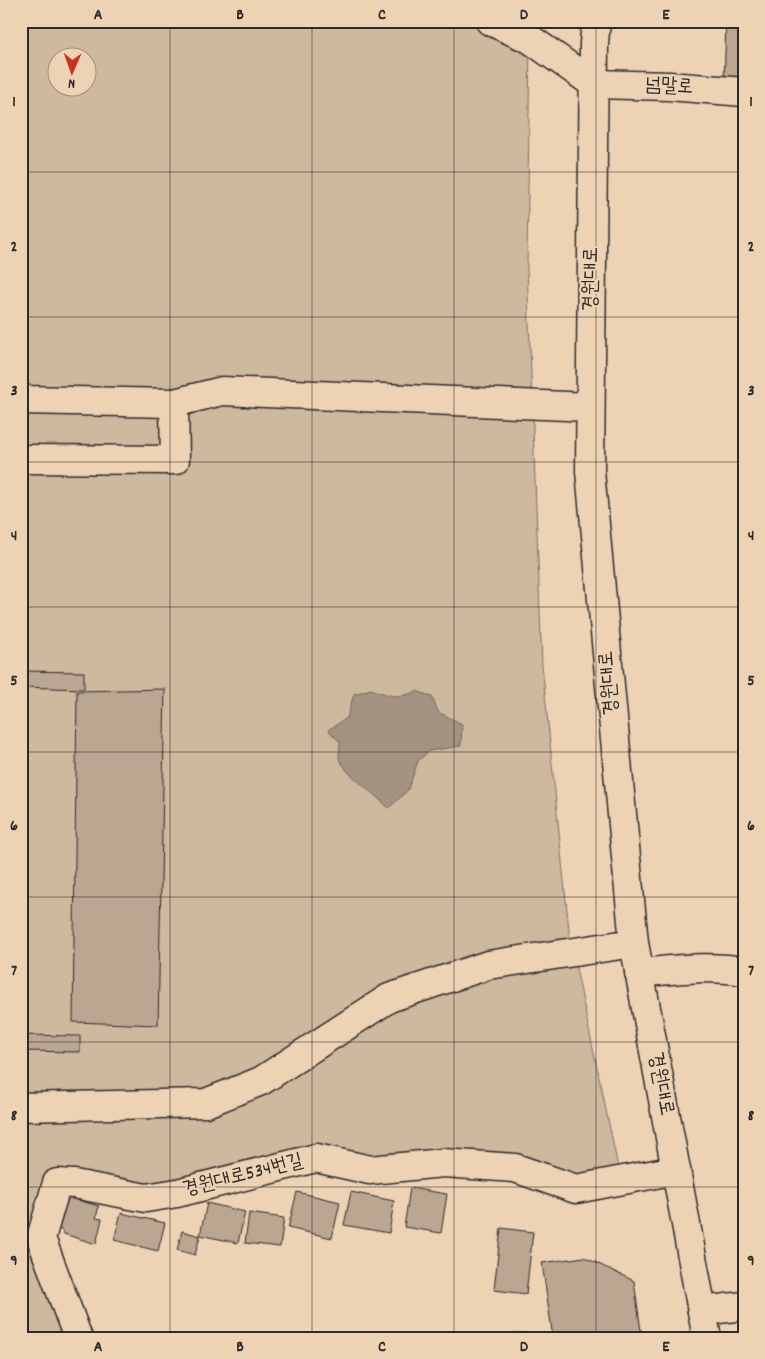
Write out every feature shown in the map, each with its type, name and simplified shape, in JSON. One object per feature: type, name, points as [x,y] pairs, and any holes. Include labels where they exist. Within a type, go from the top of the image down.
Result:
[{"type":"main road","points":[[490,21],[530,39],[594,84]]},
{"type":"main road","name":"경원대로","points":[[596,21],[590,471],[634,943],[707,1338]]},
{"type":"main road","name":"넘말로","points":[[594,84],[669,86],[744,92]]},
{"type":"main road","points":[[21,400],[174,403],[222,391],[590,406]]},
{"type":"main road","points":[[21,458],[175,460],[174,403]]},
{"type":"main road","points":[[21,1107],[206,1103],[260,1081],[389,998],[488,965],[634,943]]},
{"type":"main road","points":[[639,973],[729,968],[744,971]]},
{"type":"main road","name":"경원대로534번길","points":[[78,1338],[41,1238],[57,1183],[74,1184],[146,1198],[177,1193],[316,1158],[370,1170],[443,1163],[515,1168],[576,1189],[676,1170]]},
{"type":"main road","points":[[702,1311],[744,1306]]},
{"type":"shaded area","points":[[21,21],[490,21],[530,39],[527,268],[542,665],[570,940],[621,1181],[316,1158],[146,1198],[57,1183],[41,1238],[78,1338],[21,1338]]},
{"type":"shaded area","points":[[371,689],[394,696],[417,691],[432,697],[438,712],[462,724],[461,746],[429,751],[418,761],[408,790],[389,808],[348,772],[339,759],[340,742],[328,730],[347,718],[354,694]]},
{"type":"building","points":[[726,21],[744,21],[744,85],[724,85]]},
{"type":"building","points":[[21,671],[84,672],[84,689],[21,687]]},
{"type":"building","points":[[165,689],[158,1025],[73,1022],[77,691]]},
{"type":"building","points":[[21,1035],[80,1036],[80,1052],[21,1051]]},
{"type":"building","points":[[410,1188],[447,1194],[441,1233],[404,1227]]},
{"type":"building","points":[[297,1192],[340,1202],[332,1238],[288,1228]]},
{"type":"building","points":[[351,1192],[394,1201],[389,1233],[344,1225]]},
{"type":"building","points":[[67,1197],[99,1206],[96,1218],[102,1219],[96,1244],[64,1234],[58,1226]]},
{"type":"building","points":[[207,1203],[245,1212],[238,1243],[200,1235]]},
{"type":"building","points":[[121,1213],[165,1223],[158,1251],[114,1240]]},
{"type":"building","points":[[249,1213],[284,1218],[280,1247],[245,1243]]},
{"type":"building","points":[[501,1228],[533,1232],[526,1294],[494,1290]]},
{"type":"building","points":[[182,1231],[200,1236],[195,1255],[177,1250]]},
{"type":"building","points":[[584,1257],[634,1281],[642,1338],[553,1338],[542,1263]]},
{"type":"building","points":[[513,1333],[545,1334],[545,1338],[513,1338]]}]
